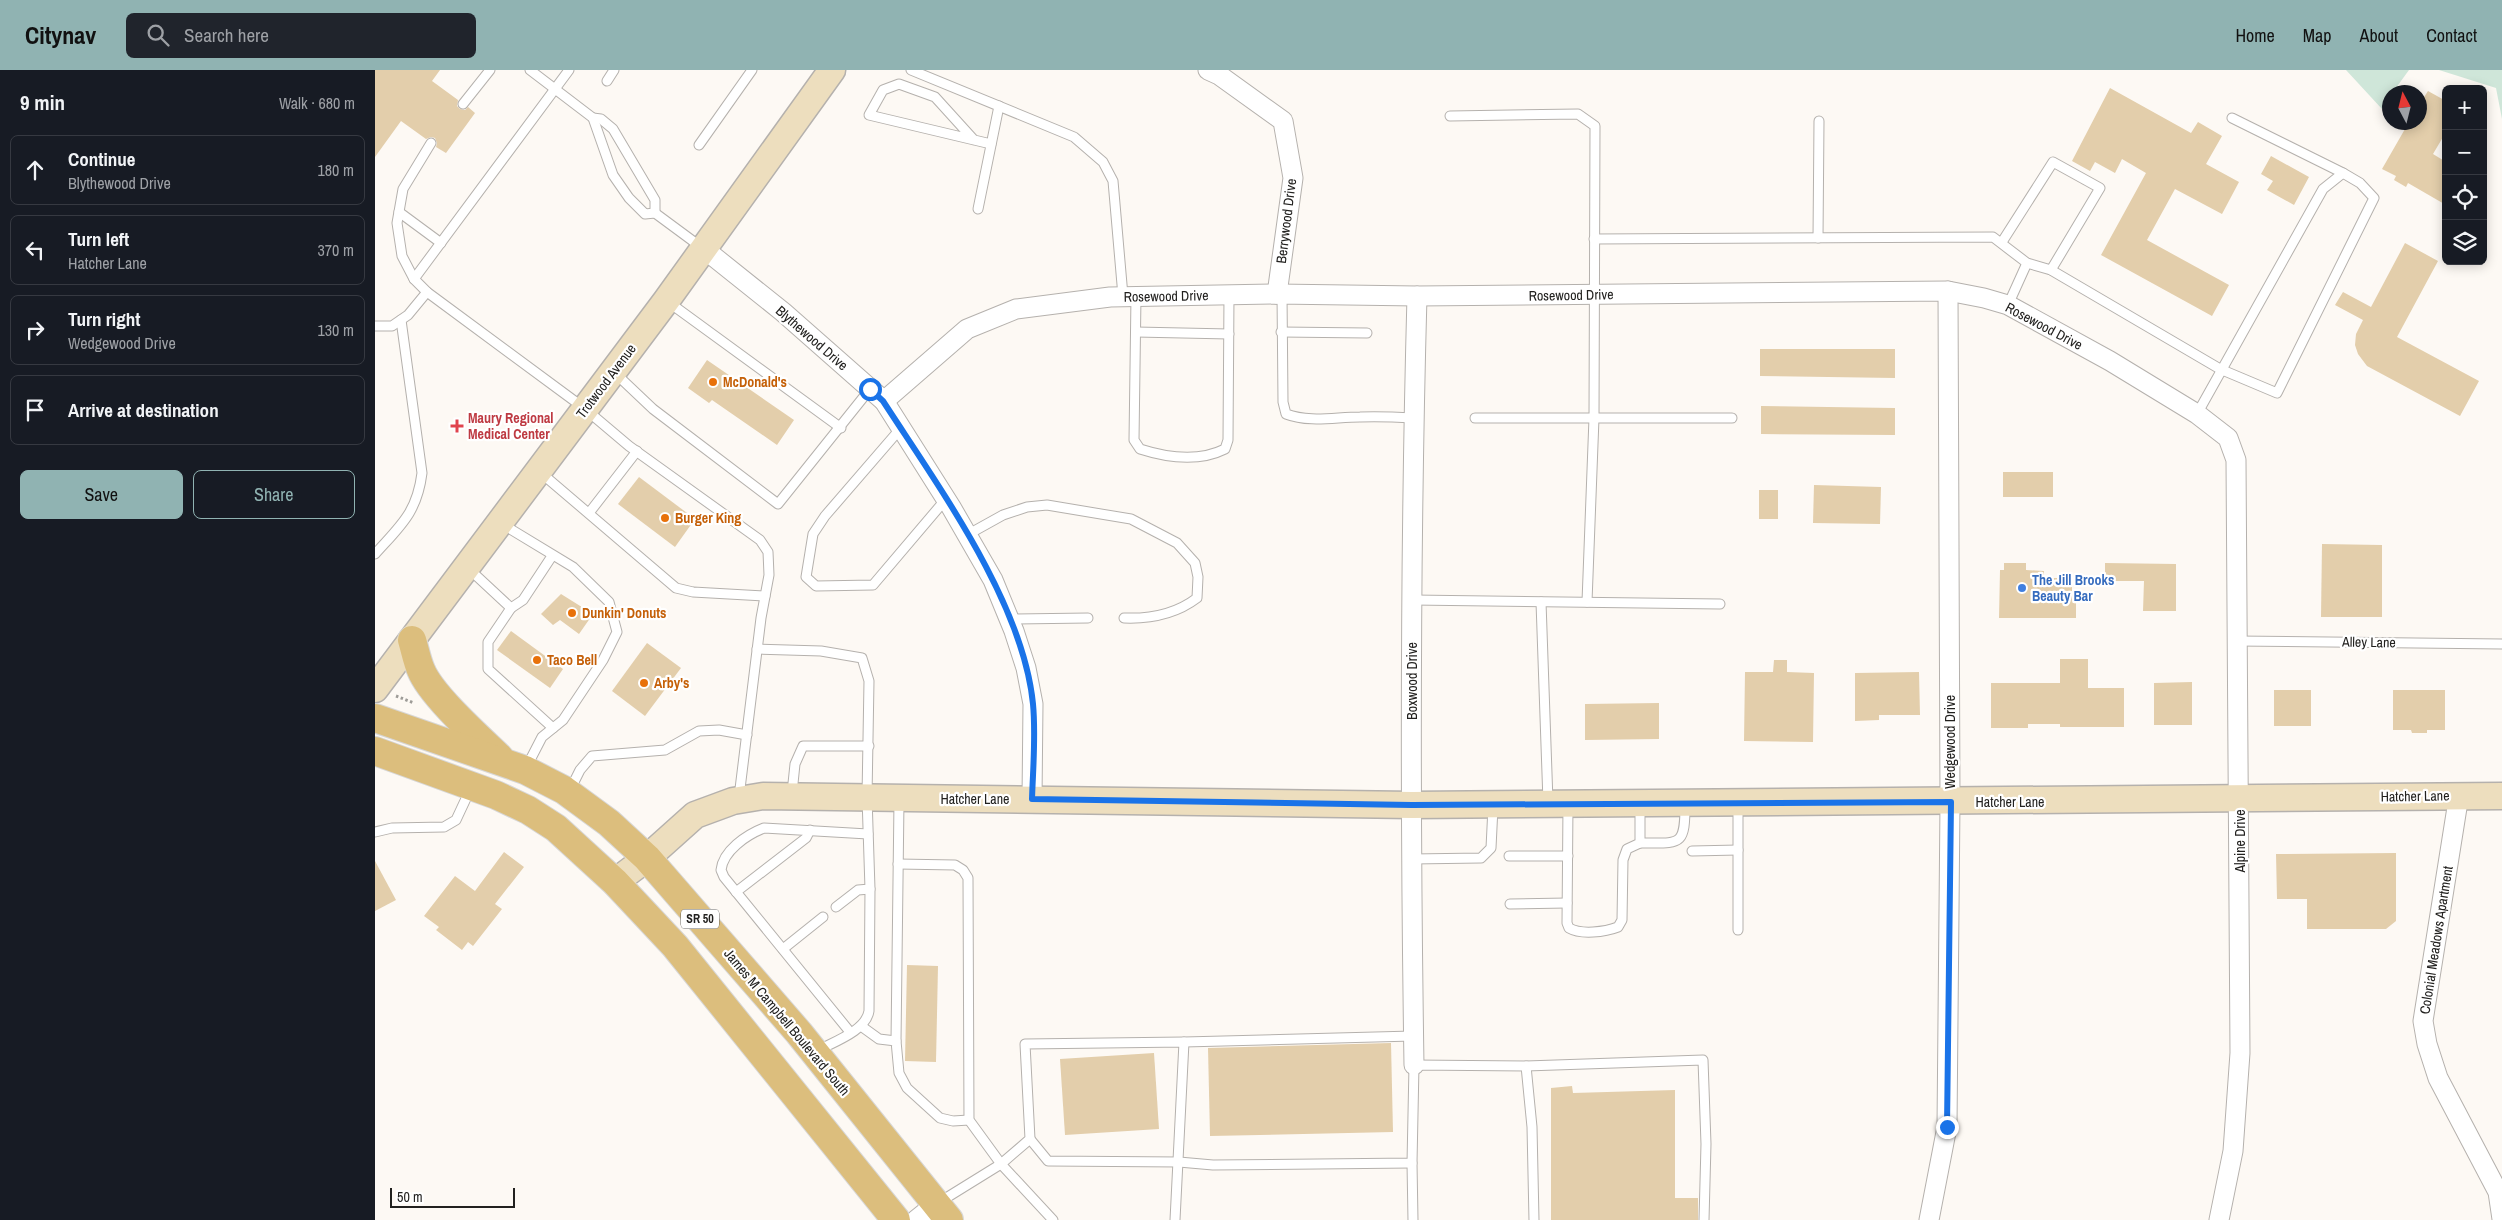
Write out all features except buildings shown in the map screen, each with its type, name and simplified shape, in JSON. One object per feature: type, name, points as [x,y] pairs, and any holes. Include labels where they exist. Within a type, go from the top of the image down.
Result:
[{"type":"main road","points":[[412,640],[421,671],[429,683],[458,716],[514,766]]},
{"type":"main road","name":"James M Campbell Boulevard South","points":[[375,718],[514,766],[569,793],[609,823],[647,858],[815,1053],[934,1215]]},
{"type":"main road","points":[[375,751],[472,786],[528,810],[556,828],[615,882],[675,946],[897,1220]]},
{"type":"street","name":"Trotwood Avenue","points":[[385,692],[412,640],[666,301],[832,70]]},
{"type":"street","name":"Berrywood Drive","points":[[1207,70],[1219,75],[1283,121],[1293,178],[1279,294]]},
{"type":"street","name":"Blythewood Drive","points":[[703,248],[783,312],[877,395],[901,428],[946,498],[993,580],[1026,668],[1033,704],[1032,799]]},
{"type":"street","name":"Rosewood Drive","points":[[877,395],[967,330],[1016,309],[1130,296],[1229,294],[1417,296],[1948,291],[2008,305],[2111,361],[2197,414],[2228,438],[2237,460]]},
{"type":"street","name":"Wedgewood Drive","points":[[1929,1220],[1947,1127],[1951,802],[1948,291]]},
{"type":"street","name":"Boxwood Drive","points":[[1414,1065],[1412,805],[1414,418],[1417,296]]},
{"type":"street","name":"Alpine Drive","points":[[2219,1220],[2233,1151],[2240,1053],[2240,800],[2236,641],[2237,460]]},
{"type":"street","name":"Hatcher Lane","points":[[615,882],[647,858],[695,815],[739,800],[763,796],[1412,805],[2240,800],[2459,795],[2502,796]]},
{"type":"street","name":"Colonial Meadows Apartment","points":[[2459,795],[2423,1021],[2427,1044],[2438,1078],[2498,1192],[2502,1219]]},
{"type":"lane","points":[[463,104],[489,70]]},
{"type":"lane","points":[[530,70],[593,118],[601,119],[613,129],[655,200],[655,214]]},
{"type":"lane","points":[[415,278],[569,70]]},
{"type":"lane","points":[[607,80],[613,70]]},
{"type":"lane","points":[[699,145],[752,70]]},
{"type":"lane","points":[[911,70],[1074,137],[1103,162],[1113,181],[1136,332],[1134,440],[1140,449],[1167,458],[1212,455],[1225,449],[1228,440],[1229,294]]},
{"type":"lane","points":[[974,140],[935,97],[899,84],[883,90],[869,115],[974,140],[991,144]]},
{"type":"lane","points":[[978,209],[999,106]]},
{"type":"lane","points":[[1450,116],[1578,114],[1595,126],[1594,418],[1587,602]]},
{"type":"lane","points":[[593,118],[613,176],[629,198],[645,214],[655,214],[703,248]]},
{"type":"lane","points":[[1594,239],[1993,237],[2027,263],[2051,270],[2220,369],[2277,393],[2374,198],[2360,182],[2232,118]]},
{"type":"lane","points":[[1818,238],[1819,122]]},
{"type":"lane","points":[[431,143],[403,189],[397,223],[402,256],[415,278],[427,292],[584,408],[637,452],[761,540],[768,552],[769,575],[757,649],[739,800]]},
{"type":"lane","points":[[2002,242],[2053,162],[2076,174],[2100,188],[2051,270]]},
{"type":"lane","points":[[2197,414],[2220,369],[2323,189],[2343,173]]},
{"type":"lane","points":[[399,212],[441,243]]},
{"type":"lane","points":[[2008,305],[2027,263]]},
{"type":"lane","points":[[375,326],[392,326],[408,315],[427,292]]},
{"type":"lane","points":[[1279,294],[1283,402],[1286,414],[1296,418],[1323,419],[1359,417],[1414,418]]},
{"type":"lane","points":[[666,301],[841,428]]},
{"type":"lane","points":[[375,554],[415,507],[420,492],[422,473],[401,320]]},
{"type":"lane","points":[[1136,332],[1229,334]]},
{"type":"lane","points":[[1281,332],[1367,333]]},
{"type":"lane","points":[[613,371],[653,409],[778,504],[841,428],[877,395]]},
{"type":"lane","points":[[1475,418],[1733,418]]},
{"type":"lane","points":[[901,428],[825,516],[813,534],[806,577],[816,586],[873,585],[946,498]]},
{"type":"lane","points":[[589,513],[637,452]]},
{"type":"lane","points":[[538,470],[676,588],[693,592],[765,596]]},
{"type":"lane","points":[[967,534],[1003,514],[1027,506],[1047,505],[1131,519],[1177,543],[1195,563],[1198,577],[1197,598],[1184,608],[1143,618],[1124,618]]},
{"type":"lane","points":[[499,522],[552,556],[573,567],[609,602],[617,632],[603,660],[563,720],[542,737],[514,766]]},
{"type":"lane","points":[[552,556],[523,600],[511,608],[488,642],[488,670],[553,728]]},
{"type":"lane","points":[[466,566],[511,608]]},
{"type":"lane","points":[[1413,600],[1720,604]]},
{"type":"lane","points":[[1541,602],[1558,804],[1568,856],[1567,923],[1569,928],[1575,931],[1610,930],[1618,927],[1622,920],[1623,860],[1627,849],[1640,843],[1672,843],[1680,839],[1685,832],[1685,804]]},
{"type":"lane","points":[[1009,619],[1088,618]]},
{"type":"lane","name":"Alley Lane","points":[[2236,641],[2502,644]]},
{"type":"lane","points":[[757,649],[821,651],[862,658],[869,681],[867,797],[870,889],[869,1011],[868,1017],[861,1026],[815,1053]]},
{"type":"lane","points":[[569,793],[580,770],[592,756],[665,750],[699,731],[719,730],[747,735]]},
{"type":"lane","points":[[792,796],[795,764],[803,746],[869,746]]},
{"type":"lane","points":[[375,832],[392,828],[445,827],[456,820],[472,786]]},
{"type":"lane","points":[[899,798],[897,1041],[899,1073],[907,1088],[940,1118],[953,1121],[969,1120]]},
{"type":"lane","points":[[1738,803],[1738,930]]},
{"type":"lane","points":[[1640,804],[1640,843]]},
{"type":"lane","points":[[1412,859],[1481,858],[1486,855],[1491,848],[1493,805]]},
{"type":"lane","points":[[850,1032],[736,892],[721,870],[726,854],[756,831],[763,828],[868,834]]},
{"type":"lane","points":[[736,892],[806,838],[810,830]]},
{"type":"lane","points":[[1692,850],[1738,850]]},
{"type":"lane","points":[[1509,856],[1568,856]]},
{"type":"lane","points":[[898,864],[955,865],[963,870],[968,878],[969,1120],[1001,1164],[1053,1220]]},
{"type":"lane","points":[[837,906],[858,890],[870,889]]},
{"type":"lane","points":[[1510,904],[1567,903]]},
{"type":"lane","points":[[783,949],[823,917]]},
{"type":"lane","points":[[861,1026],[879,1039],[897,1041]]},
{"type":"lane","points":[[1412,1162],[1213,1165],[1179,1162],[1048,1161],[1029,1140],[1025,1044],[1413,1036]]},
{"type":"lane","points":[[1175,1220],[1184,1042]]},
{"type":"lane","points":[[1413,1220],[1414,1065],[1526,1066],[1703,1060],[1706,1144],[1704,1220]]},
{"type":"lane","points":[[1526,1066],[1532,1127],[1534,1220]]},
{"type":"lane","points":[[934,1215],[1029,1140]]},
{"type":"path","points":[[385,692],[414,703]]},
{"type":"green space","points":[[2346,70],[2409,70],[2398,85],[2382,85],[2382,109]]},
{"type":"green space","points":[[2439,70],[2502,70],[2502,119],[2496,88]]},
{"type":"place","name":"McDonald's","points":[[713,382]]},
{"type":"place","name":"Maury Regional Medical Center","points":[[457,426]]},
{"type":"place","name":"Burger King","points":[[665,518]]},
{"type":"place","name":"The Jill Brooks Beauty Bar","points":[[2022,588]]},
{"type":"place","name":"Dunkin' Donuts","points":[[572,613]]},
{"type":"place","name":"Taco Bell","points":[[537,660]]},
{"type":"place","name":"Arby's","points":[[644,683]]},
{"type":"route","points":[[870,389],[883,401],[951,507],[993,580],[1014,631],[1026,668],[1033,704],[1032,799],[1412,805],[1951,802],[1947,1127]]}]
